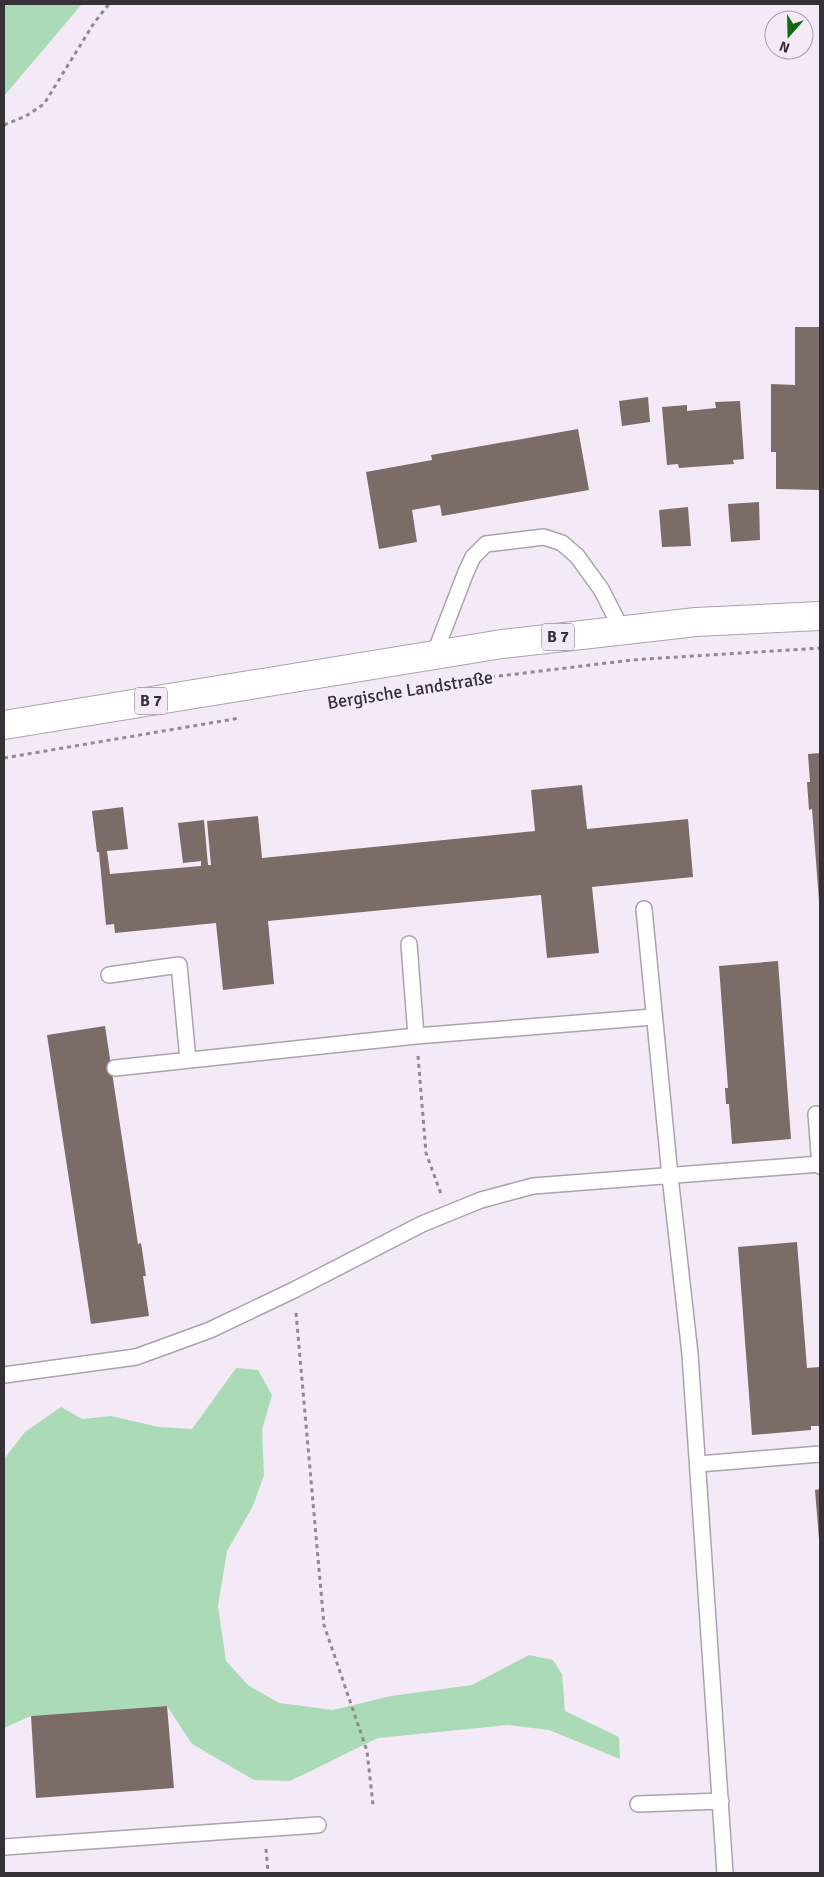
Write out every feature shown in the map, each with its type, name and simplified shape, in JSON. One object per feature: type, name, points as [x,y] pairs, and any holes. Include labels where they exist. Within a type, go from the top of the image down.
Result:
[{"type":"main road","name":"Bergische Landstraße","points":[[4,725],[502,644],[696,622],[820,616]]},
{"type":"lane","points":[[434,655],[473,557],[486,544],[544,537],[562,543],[577,556],[601,589],[622,630]]},
{"type":"lane","points":[[644,909],[653,1017],[690,1354],[699,1464],[725,1873]]},
{"type":"lane","points":[[409,944],[416,1036]]},
{"type":"lane","points":[[109,975],[178,965],[188,1060]]},
{"type":"lane","points":[[115,1068],[416,1036],[653,1017]]},
{"type":"lane","points":[[4,1375],[136,1357],[210,1330],[294,1290],[422,1224],[481,1200],[533,1186],[820,1164],[816,1114]]},
{"type":"lane","points":[[699,1464],[820,1454]]},
{"type":"lane","points":[[638,1804],[721,1801]]},
{"type":"lane","points":[[4,1847],[318,1826]]},
{"type":"path","points":[[4,125],[26,116],[44,104],[94,23],[109,4]]},
{"type":"path","name":"Bergische Landstraße","points":[[481,678],[632,660],[820,648]]},
{"type":"path","points":[[4,758],[248,716]]},
{"type":"path","points":[[416,1036],[426,1153],[448,1214]]},
{"type":"path","points":[[294,1290],[324,1625],[367,1751],[373,1805]]},
{"type":"green space","points":[[4,4],[82,4],[4,96]]},
{"type":"green space","points":[[236,1368],[258,1370],[272,1395],[262,1430],[264,1475],[253,1506],[227,1551],[218,1606],[226,1661],[249,1686],[279,1703],[333,1710],[391,1696],[472,1685],[529,1655],[553,1660],[562,1674],[565,1711],[619,1737],[620,1759],[549,1730],[508,1725],[378,1738],[290,1781],[254,1780],[192,1744],[167,1706],[31,1716],[4,1728],[4,1459],[25,1432],[61,1407],[82,1419],[111,1416],[159,1427],[192,1429]]},
{"type":"building","points":[[795,327],[820,327],[820,490],[776,489],[776,452],[771,452],[771,384],[795,385]]},
{"type":"building","points":[[648,397],[650,422],[622,426],[619,401]]},
{"type":"building","points":[[740,401],[744,459],[733,460],[734,464],[679,468],[678,464],[667,465],[662,407],[687,405],[687,411],[716,408],[715,402]]},
{"type":"building","points":[[578,429],[589,490],[442,516],[440,505],[412,510],[417,542],[379,549],[366,472],[432,460],[431,455]]},
{"type":"building","points":[[759,502],[760,540],[731,542],[728,504]]},
{"type":"building","points":[[688,507],[691,546],[662,547],[659,510]]},
{"type":"building","points":[[820,753],[819,901],[812,809],[809,810],[807,782],[810,782],[808,754]]},
{"type":"building","points":[[582,785],[587,829],[688,819],[693,877],[592,887],[599,953],[547,958],[541,895],[268,921],[274,984],[223,990],[216,923],[115,933],[114,924],[106,925],[99,852],[97,852],[92,811],[123,807],[128,849],[107,851],[110,874],[201,866],[201,861],[183,863],[178,823],[204,820],[208,865],[211,865],[207,821],[258,816],[262,858],[535,831],[531,790]]},
{"type":"building","points":[[778,961],[791,1139],[732,1144],[729,1104],[726,1104],[725,1088],[728,1088],[719,966]]},
{"type":"building","points":[[105,1026],[138,1244],[141,1243],[146,1276],[143,1276],[149,1316],[91,1324],[47,1035]]},
{"type":"building","points":[[797,1242],[807,1368],[820,1367],[820,1426],[811,1426],[811,1430],[752,1435],[738,1247]]},
{"type":"building","points":[[820,1489],[820,1539],[819,1539],[815,1490]]},
{"type":"building","points":[[167,1706],[174,1788],[36,1798],[31,1716]]}]
